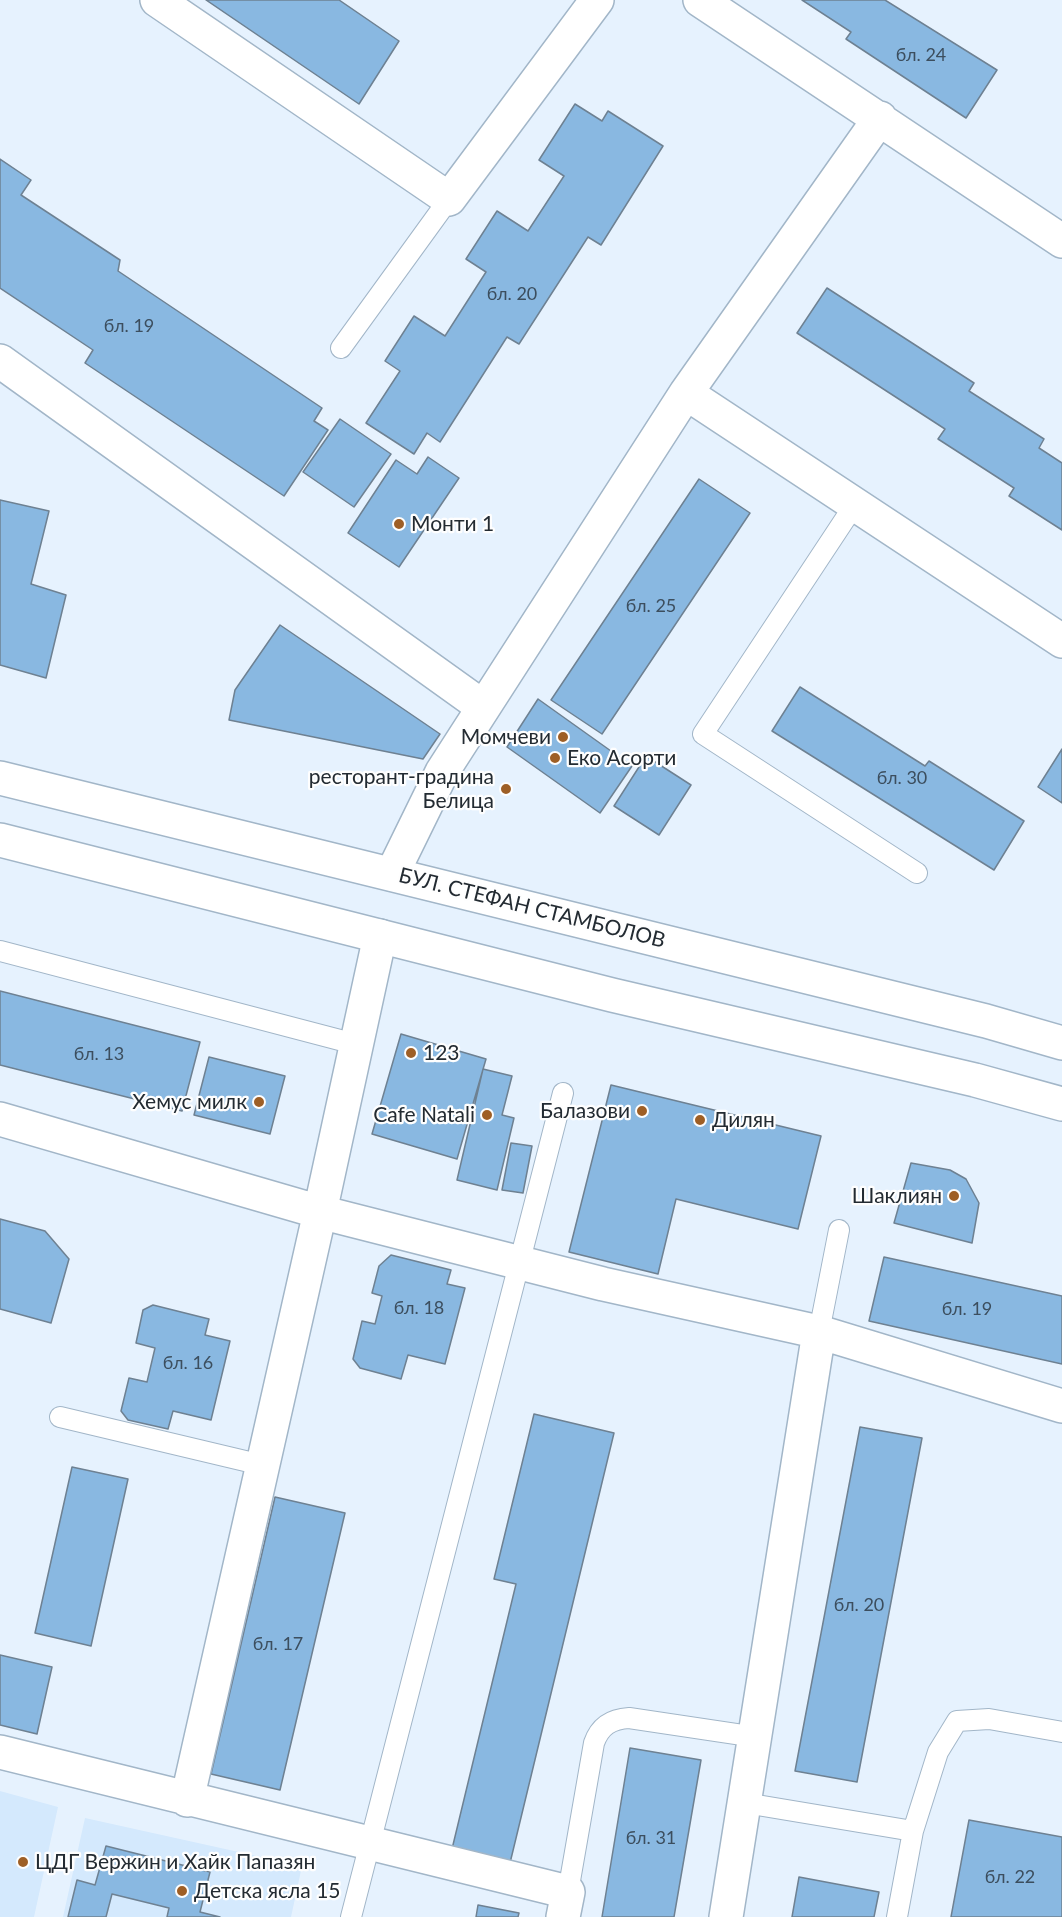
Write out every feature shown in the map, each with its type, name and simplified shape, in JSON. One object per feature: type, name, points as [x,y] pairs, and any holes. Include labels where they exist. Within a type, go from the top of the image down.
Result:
[{"type":"street","points":[[157,0],[450,199],[597,0]]},
{"type":"street","points":[[700,0],[1062,241]]},
{"type":"street","points":[[392,874],[442,772],[483,707],[686,393],[880,118]]},
{"type":"street","points":[[0,362],[483,707]]},
{"type":"street","points":[[686,393],[1062,641]]},
{"type":"street","name":"БУЛ. СТЕФАН СТАМБОЛОВ","points":[[0,778],[986,1021],[1062,1043]]},
{"type":"street","points":[[0,840],[612,995],[975,1080],[1062,1104]]},
{"type":"street","points":[[187,1800],[380,936]]},
{"type":"street","points":[[0,1119],[320,1212],[519,1263],[819,1332],[1062,1406]]},
{"type":"street","points":[[726,1917],[819,1332]]},
{"type":"street","points":[[0,1752],[369,1845],[565,1904]]},
{"type":"lane","points":[[341,348],[450,199]]},
{"type":"lane","points":[[855,504],[703,734],[917,873]]},
{"type":"lane","points":[[0,951],[355,1044]]},
{"type":"lane","points":[[351,1917],[563,1094]]},
{"type":"lane","points":[[819,1332],[839,1230]]},
{"type":"lane","points":[[60,1416],[262,1465]]},
{"type":"lane","points":[[565,1904],[594,1743],[603,1727],[619,1719],[629,1718],[756,1737]]},
{"type":"lane","points":[[897,1917],[913,1831],[938,1752],[957,1721],[989,1719],[1062,1732]]},
{"type":"lane","points":[[745,1803],[913,1831]]},
{"type":"shaded area","name":"ЦДГ Вержин и Хайк Папазян","points":[[0,1791],[58,1807],[34,1917],[0,1917]]},
{"type":"shaded area","name":"Детска ясла 15","points":[[85,1818],[302,1866],[291,1917],[63,1917]]},
{"type":"building","points":[[206,0],[339,0],[399,41],[359,104]]},
{"type":"building","points":[[802,0],[885,0],[997,70],[966,118],[846,39],[851,32]]},
{"type":"building","points":[[575,104],[602,121],[608,111],[663,146],[601,245],[588,237],[519,344],[507,337],[440,442],[427,433],[414,454],[366,423],[400,371],[385,361],[414,316],[445,336],[486,272],[466,259],[497,211],[528,231],[564,176],[539,160]]},
{"type":"building","points":[[0,159],[31,180],[21,195],[120,260],[118,271],[322,408],[314,421],[328,430],[284,496],[85,363],[93,350],[0,288]]},
{"type":"building","points":[[827,288],[974,383],[969,391],[1044,439],[1039,448],[1062,463],[1062,530],[1009,496],[1014,488],[938,439],[945,429],[797,333]]},
{"type":"building","points":[[340,419],[391,454],[354,507],[303,472]]},
{"type":"building","points":[[428,457],[459,478],[399,567],[348,533],[396,460],[417,474]]},
{"type":"building","points":[[699,479],[750,513],[602,734],[551,700]]},
{"type":"building","points":[[0,500],[49,511],[31,584],[66,595],[46,678],[0,665]]},
{"type":"building","points":[[280,625],[440,734],[423,759],[229,720],[235,690]]},
{"type":"building","points":[[800,687],[925,766],[929,761],[1024,821],[994,870],[772,731]]},
{"type":"building","points":[[538,699],[632,766],[600,813],[507,747]]},
{"type":"building","points":[[1062,749],[1062,803],[1038,787]]},
{"type":"building","points":[[646,756],[691,785],[659,835],[614,806]]},
{"type":"building","points":[[0,991],[200,1042],[182,1111],[0,1065]]},
{"type":"building","points":[[401,1034],[486,1059],[457,1159],[372,1134]]},
{"type":"building","points":[[209,1057],[285,1076],[270,1134],[194,1115]]},
{"type":"building","points":[[483,1069],[512,1076],[502,1115],[514,1118],[497,1190],[457,1180]]},
{"type":"building","points":[[611,1085],[821,1136],[798,1229],[676,1199],[658,1274],[569,1252]]},
{"type":"building","points":[[511,1143],[532,1146],[523,1193],[502,1190]]},
{"type":"building","points":[[911,1163],[950,1170],[966,1179],[979,1203],[972,1243],[894,1223]]},
{"type":"building","points":[[0,1219],[45,1231],[69,1259],[51,1323],[0,1309]]},
{"type":"building","points":[[391,1255],[451,1270],[447,1284],[465,1288],[445,1364],[408,1355],[401,1379],[360,1368],[353,1359],[362,1321],[375,1324],[382,1296],[372,1293],[379,1266]]},
{"type":"building","points":[[884,1257],[1062,1296],[1062,1364],[869,1321]]},
{"type":"building","points":[[153,1305],[209,1319],[205,1335],[230,1341],[211,1420],[173,1411],[168,1429],[128,1420],[121,1411],[129,1378],[147,1382],[155,1348],[136,1343],[143,1310]]},
{"type":"building","points":[[534,1414],[614,1433],[510,1863],[452,1849],[516,1584],[494,1579]]},
{"type":"building","points":[[860,1427],[922,1438],[857,1782],[795,1771]]},
{"type":"building","points":[[72,1467],[128,1479],[91,1646],[35,1633]]},
{"type":"building","points":[[275,1497],[345,1513],[280,1790],[211,1774]]},
{"type":"building","points":[[0,1655],[52,1667],[37,1734],[0,1725]]},
{"type":"building","points":[[630,1748],[701,1760],[674,1917],[602,1917]]},
{"type":"building","points":[[969,1820],[1062,1837],[1062,1917],[951,1917]]},
{"type":"building","points":[[106,1846],[210,1872],[200,1912],[220,1917],[167,1917],[169,1908],[112,1894],[106,1917],[68,1917],[77,1880],[95,1885]]},
{"type":"building","points":[[799,1877],[879,1892],[874,1917],[792,1917]]},
{"type":"building","points":[[478,1905],[519,1913],[518,1917],[476,1917]]},
{"type":"place","name":"Монти 1","points":[[399,524]]},
{"type":"place","name":"Момчеви","points":[[563,737]]},
{"type":"place","name":"Еко Асорти","points":[[555,758]]},
{"type":"place","name":"ресторант-градина Белица","points":[[506,789]]},
{"type":"place","name":"123","points":[[411,1053]]},
{"type":"place","name":"Хемус милк","points":[[259,1102]]},
{"type":"place","name":"Балазови","points":[[642,1111]]},
{"type":"place","name":"Cafe Natali","points":[[487,1115]]},
{"type":"place","name":"Дилян","points":[[700,1120]]},
{"type":"place","name":"Шаклиян","points":[[954,1196]]},
{"type":"place","name":"ЦДГ Вержин и Хайк Папазян","points":[[23,1862]]},
{"type":"place","name":"Детска ясла 15","points":[[182,1891]]}]
